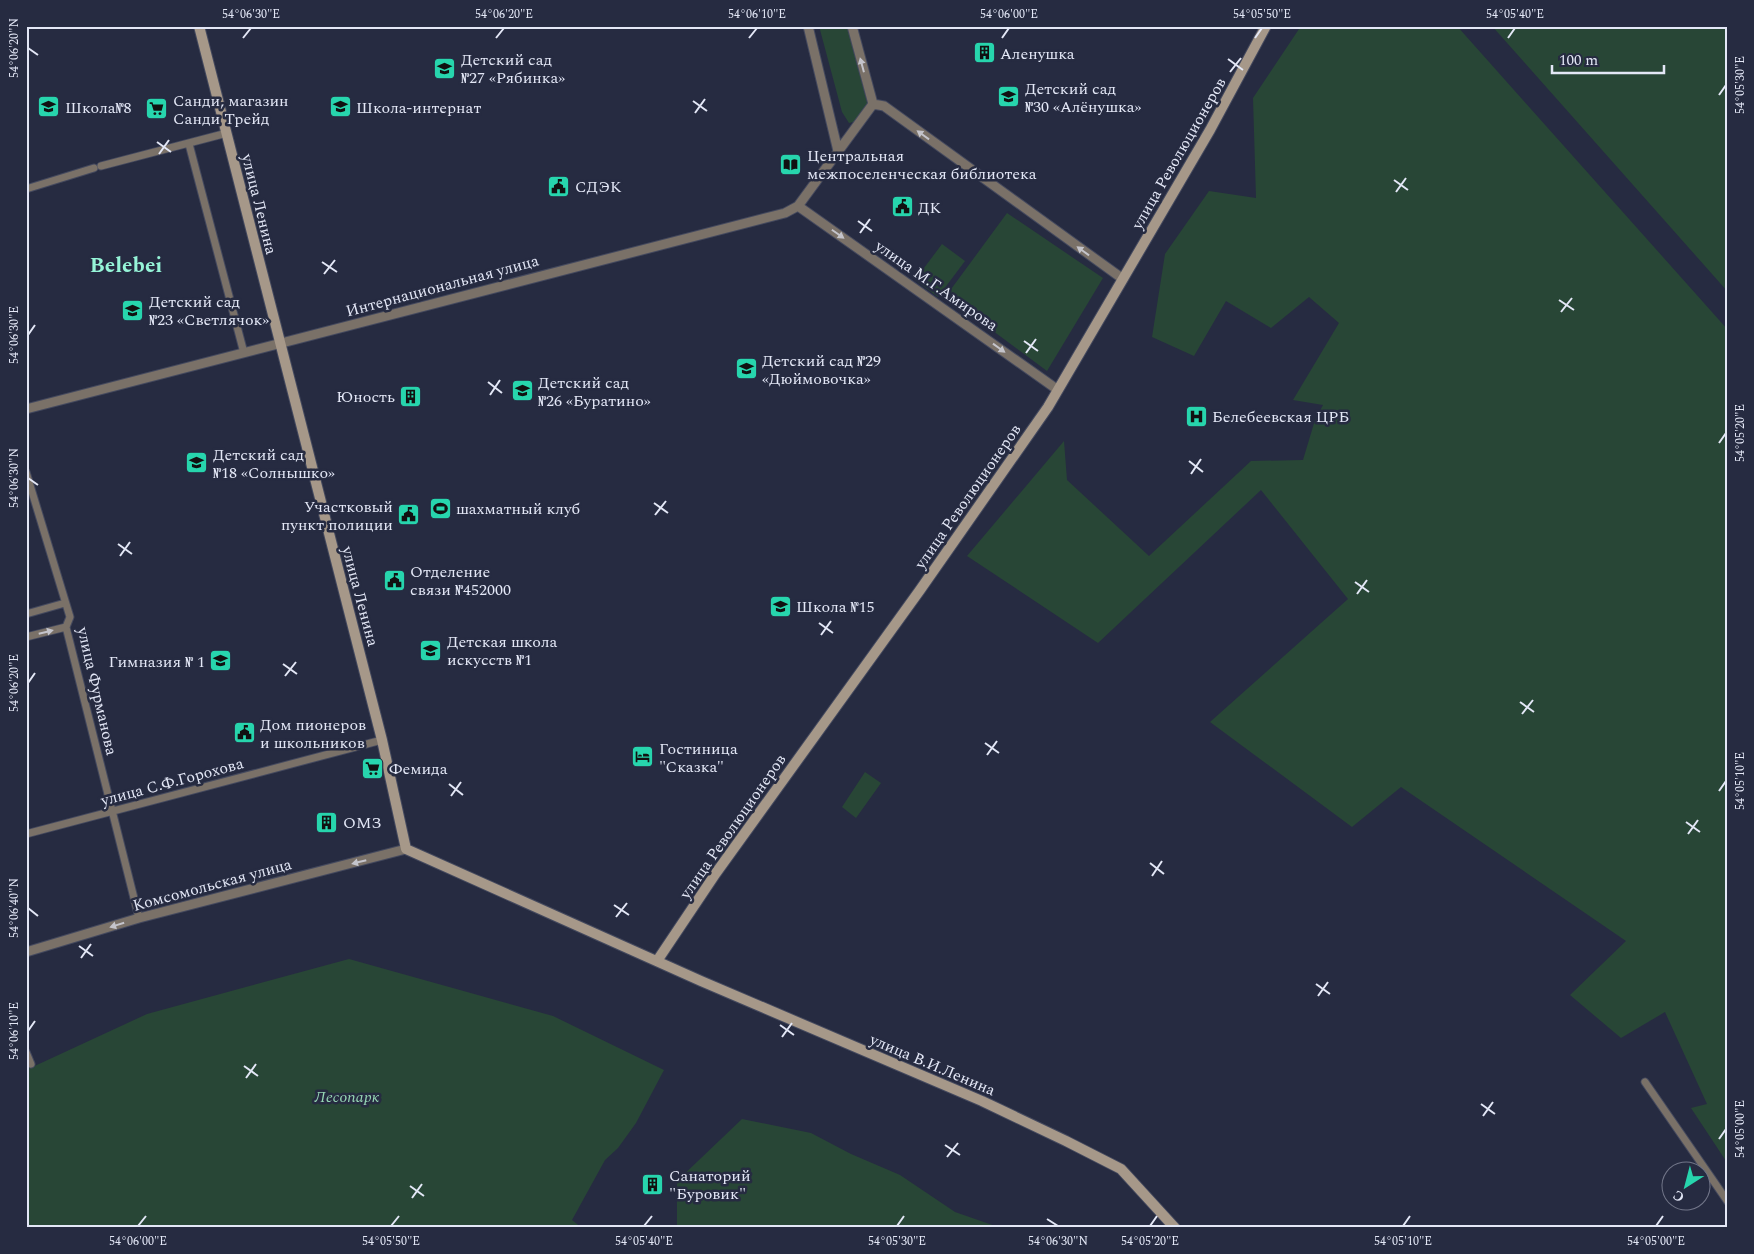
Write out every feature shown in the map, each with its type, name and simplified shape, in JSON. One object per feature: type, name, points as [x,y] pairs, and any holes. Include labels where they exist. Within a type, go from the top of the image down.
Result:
[{"type":"main road","name":"улица Ленина","points":[[199,26],[382,740],[406,850]]},
{"type":"main road","name":"улица Революционеров","points":[[657,961],[716,873],[920,590],[1058,390],[1210,130],[1266,26]]},
{"type":"main road","points":[[406,850],[657,961]]},
{"type":"main road","name":"улица В.И.Ленина","points":[[657,961],[982,1101],[1121,1169],[1175,1228]]},
{"type":"street","points":[[808,26],[838,151]]},
{"type":"street","points":[[852,26],[873,104]]},
{"type":"street","points":[[798,206],[873,104]]},
{"type":"street","points":[[873,104],[884,106],[1122,279]]},
{"type":"street","points":[[26,189],[98,167],[227,133]]},
{"type":"street","points":[[189,144],[244,352]]},
{"type":"street","name":"Интернациональная улица","points":[[26,409],[785,213],[798,206]]},
{"type":"street","name":"улица М.Г.Амирова","points":[[798,206],[1058,390]]},
{"type":"street","name":"улица Фурманова","points":[[26,472],[70,617],[66,627],[139,918]]},
{"type":"street","points":[[26,614],[65,604]]},
{"type":"street","points":[[26,638],[66,627]]},
{"type":"street","name":"улица С.Ф.Горохова","points":[[26,834],[382,740]]},
{"type":"street","name":"Комсомольская улица","points":[[26,952],[139,918],[406,850]]},
{"type":"street","points":[[26,1052],[31,1064]]},
{"type":"street","points":[[1645,1082],[1728,1202]]},
{"type":"green space","points":[[819,26],[847,26],[868,106],[861,120],[849,123],[842,112]]},
{"type":"green space","points":[[1301,26],[1457,26],[1728,330],[1728,1164],[1691,1108],[1707,1104],[1665,1012],[1621,1038],[1570,995],[1626,941],[1401,787],[1352,827],[1210,722],[1348,599],[1261,490],[1098,643],[967,556],[1064,441],[1067,480],[1149,556],[1251,461],[1303,460],[1315,420],[1323,405],[1293,400],[1339,323],[1309,297],[1271,328],[1226,301],[1194,356],[1152,337],[1165,254],[1209,191],[1256,198],[1253,98]]},
{"type":"green space","points":[[1492,26],[1728,26],[1728,292]]},
{"type":"green space","points":[[1007,213],[1103,278],[1047,371],[946,296]]},
{"type":"green space","points":[[942,244],[965,261],[938,297],[915,280]]},
{"type":"green space","points":[[865,772],[881,783],[856,818],[842,807]]},
{"type":"green space","name":"Лесопарк","points":[[349,959],[553,1016],[664,1070],[636,1123],[618,1148],[605,1160],[572,1220],[582,1228],[26,1228],[26,1070],[147,1014]]},
{"type":"green space","points":[[742,1119],[811,1133],[851,1154],[900,1175],[955,1212],[1001,1228],[677,1228],[677,1181]]},
{"type":"place","name":"Аленушка","points":[[984,53]]},
{"type":"place","name":"Детский сад №27 «Рябинка»","points":[[445,68]]},
{"type":"place","name":"Детский сад №30 «Алёнушка»","points":[[1009,97]]},
{"type":"place","name":"Школа№8","points":[[49,107]]},
{"type":"place","name":"Школа-интернат","points":[[340,107]]},
{"type":"place","name":"Санди, магазин Санди Трейд","points":[[157,109]]},
{"type":"place","name":"Центральная межпоселенческая библиотека","points":[[791,164]]},
{"type":"place","name":"СДЭК","points":[[559,186]]},
{"type":"place","name":"ДК","points":[[902,207]]},
{"type":"place","name":"Детский сад №23 «Светлячок»","points":[[133,310]]},
{"type":"place","name":"Детский сад №29 «Дюймовочка»","points":[[746,369]]},
{"type":"place","name":"Детский сад №26 «Буратино»","points":[[522,391]]},
{"type":"place","name":"Юность","points":[[411,396]]},
{"type":"place","name":"Белебеевская ЦРБ","points":[[1196,416]]},
{"type":"place","name":"Детский сад №18 «Солнышко»","points":[[197,463]]},
{"type":"place","name":"шахматный клуб","points":[[440,508]]},
{"type":"place","name":"Участковый пункт полиции","points":[[409,515]]},
{"type":"place","name":"Отделение связи №452000","points":[[394,580]]},
{"type":"place","name":"Школа №15","points":[[780,606]]},
{"type":"place","name":"Детская школа искусств №1","points":[[431,650]]},
{"type":"place","name":"Гимназия № 1","points":[[221,661]]},
{"type":"place","name":"Дом пионеров и школьников","points":[[244,733]]},
{"type":"place","name":"Гостиница \"Сказка\"","points":[[643,757]]},
{"type":"place","name":"Фемида","points":[[373,768]]},
{"type":"place","name":"ОМЗ","points":[[327,822]]},
{"type":"place","name":"Санаторий \"Буровик\"","points":[[653,1184]]},
{"type":"district","name":"Belebei","points":[[126,265]]}]
